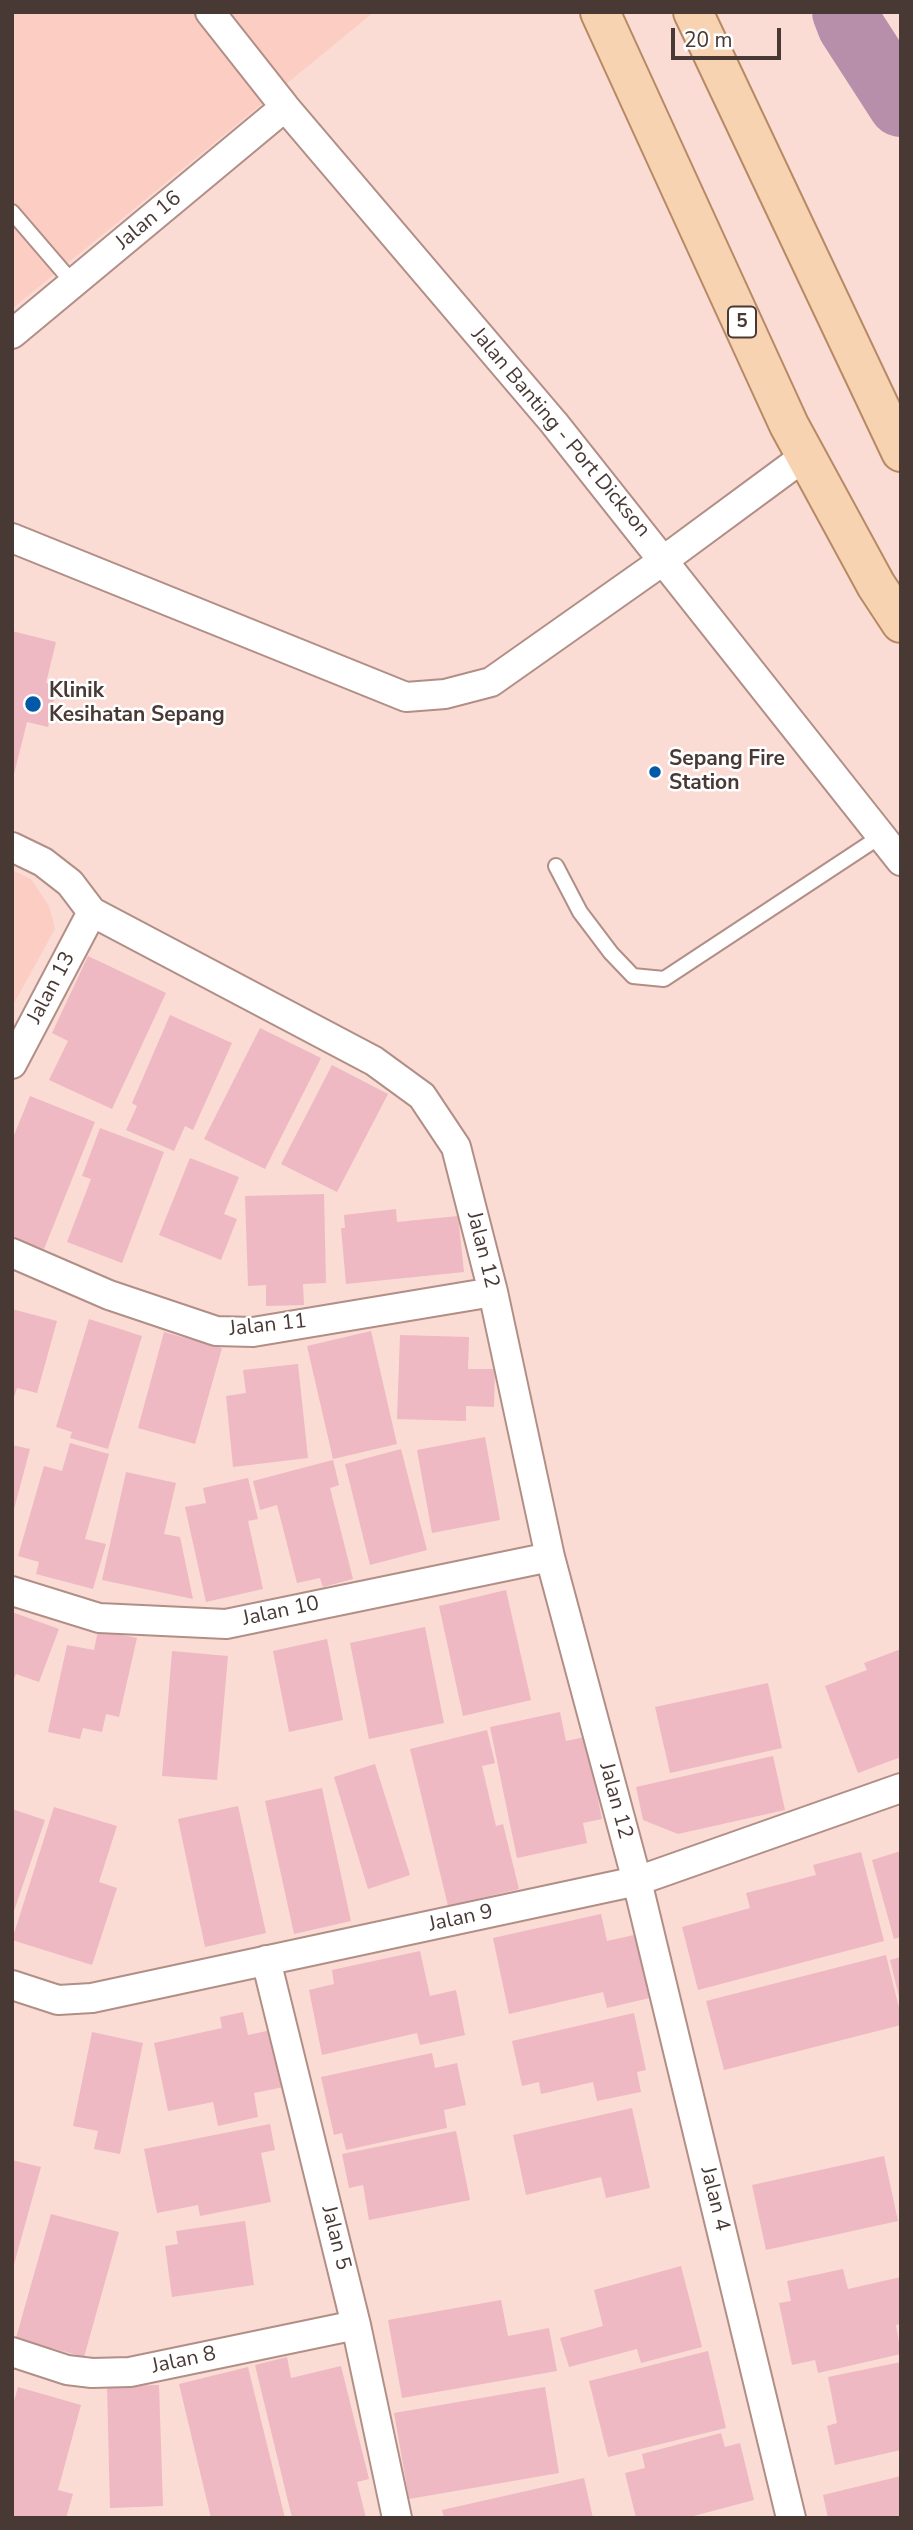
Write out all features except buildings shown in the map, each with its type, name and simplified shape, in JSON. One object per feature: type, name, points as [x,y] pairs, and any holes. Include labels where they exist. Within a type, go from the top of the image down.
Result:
[{"type":"main road","name":"5","points":[[600,12],[789,425],[876,585],[901,623]]},
{"type":"main road","points":[[693,12],[901,452]]},
{"type":"street","name":"Jalan Banting - Port Dickson","points":[[210,12],[285,107],[554,423],[901,861]]},
{"type":"street","name":"Jalan 16","points":[[12,334],[285,107]]},
{"type":"street","points":[[12,538],[406,697],[445,694],[491,682],[806,456]]},
{"type":"street","name":"Jalan 12","points":[[12,847],[43,862],[70,883],[92,912],[374,1061],[422,1096],[456,1147],[494,1292],[550,1557],[637,1881]]},
{"type":"street","name":"Jalan 13","points":[[12,1064],[92,912]]},
{"type":"street","name":"Jalan 11","points":[[12,1253],[108,1295],[216,1331],[253,1332],[494,1292]]},
{"type":"street","name":"Jalan 10","points":[[12,1591],[99,1618],[226,1624],[550,1557]]},
{"type":"street","name":"Jalan 9","points":[[12,1985],[58,2000],[92,1998],[637,1881],[901,1788]]},
{"type":"street","name":"Jalan 4","points":[[637,1881],[790,2518]]},
{"type":"street","name":"Jalan 5","points":[[266,1961],[356,2325],[397,2518]]},
{"type":"street","name":"Jalan 8","points":[[12,2352],[67,2370],[92,2373],[130,2372],[356,2325]]},
{"type":"lane","points":[[12,212],[73,283]]},
{"type":"lane","points":[[556,866],[580,912],[611,953],[633,976],[664,979],[881,836]]},
{"type":"shaded area","points":[[12,12],[374,12],[12,309]]},
{"type":"shaded area","points":[[12,870],[31,879],[49,906],[55,929],[12,1007]]},
{"type":"waterway","points":[[845,12],[850,25],[901,104]]},
{"type":"place","name":"Klinik Kesihatan Sepang","points":[[33,704]]},
{"type":"place","name":"Sepang Fire Station","points":[[655,772]]}]
